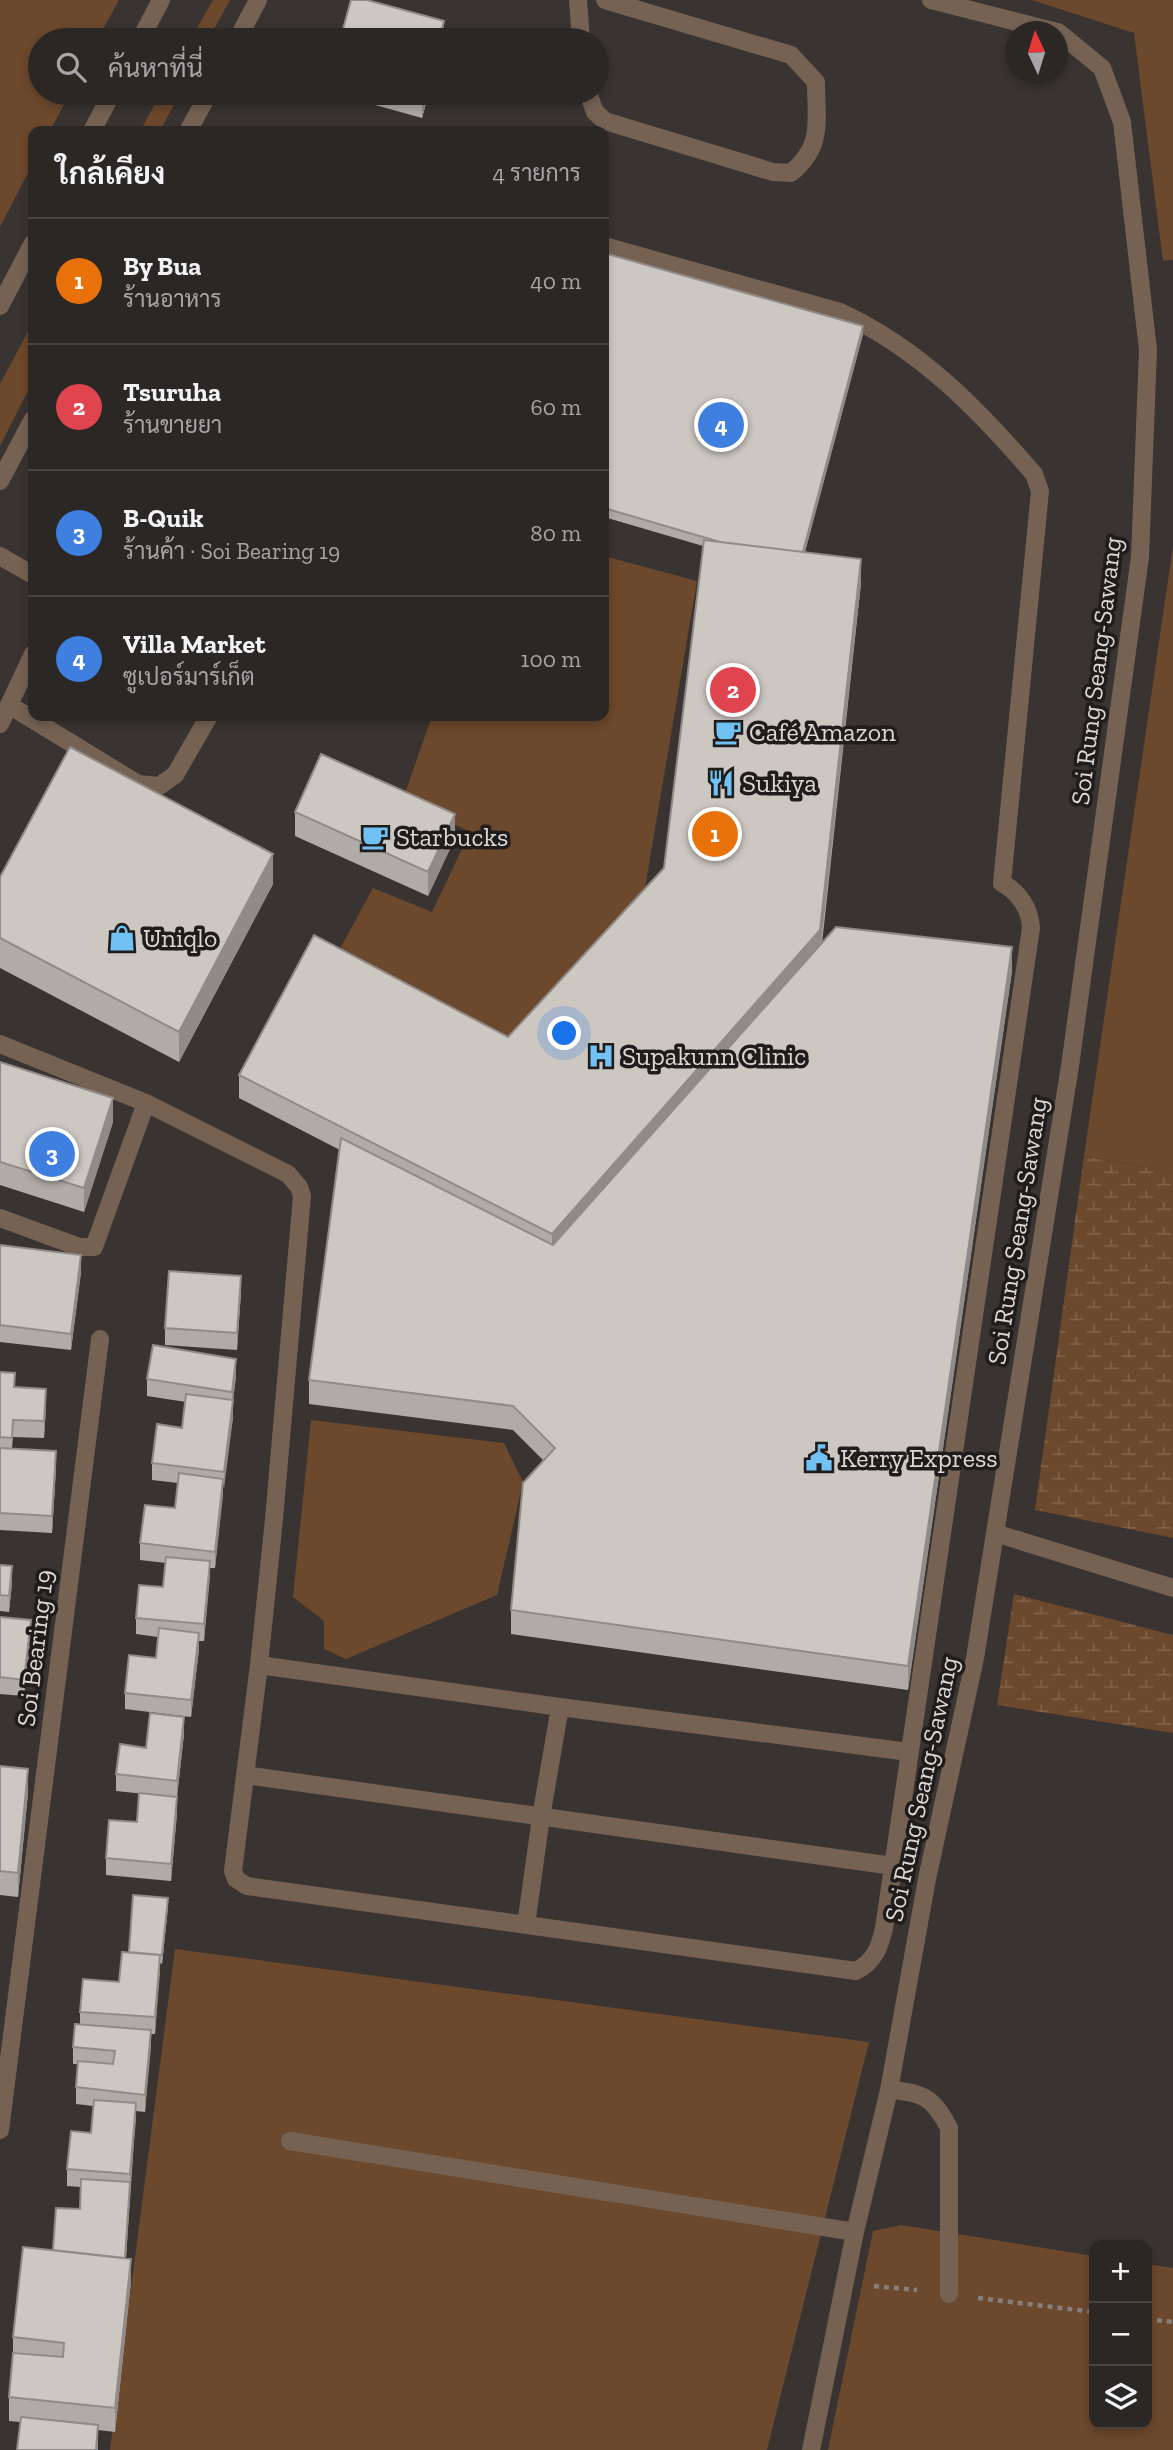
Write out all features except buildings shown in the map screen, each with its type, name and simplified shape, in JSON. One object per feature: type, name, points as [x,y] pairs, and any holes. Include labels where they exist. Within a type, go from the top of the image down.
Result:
[{"type":"street","points":[[146,28],[161,0]]},
{"type":"street","points":[[243,28],[258,0]]},
{"type":"street","points":[[578,0],[580,28]]},
{"type":"street","points":[[592,105],[595,112],[605,121],[774,172],[791,173],[807,159],[816,139],[816,82],[791,55],[605,0]]},
{"type":"street","name":"Soi Rung Seang-Sawang","points":[[931,0],[1014,21]]},
{"type":"street","name":"Soi Rung Seang-Sawang","points":[[811,2450],[855,2232],[889,2090],[928,1879],[975,1658],[1069,1066],[1138,570],[1149,350],[1122,122],[1102,68],[1068,41]]},
{"type":"street","points":[[95,126],[106,105]]},
{"type":"street","points":[[191,126],[202,105]]},
{"type":"street","points":[[0,1044],[146,1103],[288,1174],[299,1187],[302,1196],[274,1519],[233,1871],[236,1879],[241,1883],[856,1971],[869,1963],[879,1947],[893,1866],[1031,928],[1026,906],[1002,883],[1040,491],[1034,474],[951,386],[900,344],[870,327],[840,312],[609,247]]},
{"type":"street","points":[[0,306],[28,253]]},
{"type":"street","points":[[0,481],[28,428]]},
{"type":"street","points":[[0,556],[28,572]]},
{"type":"street","points":[[0,724],[28,665]]},
{"type":"street","points":[[9,705],[28,717]]},
{"type":"street","points":[[35,721],[138,784],[159,786],[175,775],[206,721]]},
{"type":"street","points":[[0,1218],[79,1247],[94,1247],[146,1103]]},
{"type":"street","name":"Soi Bearing 19","points":[[0,2130],[100,1339]]},
{"type":"street","points":[[995,1533],[1173,1588]]},
{"type":"street","points":[[259,1665],[909,1752]]},
{"type":"street","points":[[526,1924],[560,1707]]},
{"type":"street","points":[[245,1775],[893,1866]]},
{"type":"street","points":[[889,2090],[911,2091],[936,2104],[949,2128],[949,2294]]},
{"type":"street","points":[[290,2141],[855,2232]]},
{"type":"path","points":[[1152,2320],[1173,2322]]},
{"type":"green space","points":[[0,0],[119,0],[104,28],[28,28],[28,105],[64,105],[53,126],[28,126],[28,173],[0,227]]},
{"type":"green space","points":[[213,0],[230,0],[215,28],[197,28]]},
{"type":"green space","points":[[1032,0],[1173,0],[1173,260],[1163,261],[1134,33]]},
{"type":"green space","points":[[154,105],[174,105],[163,126],[143,126]]},
{"type":"green space","points":[[28,331],[28,391],[0,446],[0,384]]},
{"type":"green space","points":[[1173,546],[1173,1172],[1084,1156]]},
{"type":"green space","points":[[609,557],[697,581],[645,888],[510,1048],[336,956],[373,888],[432,912],[470,832],[403,799],[430,721],[609,721]]},
{"type":"green space","points":[[1084,1156],[1173,1172],[1173,1538],[1035,1510]]},
{"type":"green space","points":[[311,1420],[504,1443],[523,1482],[497,1595],[346,1659],[324,1649],[324,1621],[293,1597]]},
{"type":"green space","points":[[1014,1594],[1173,1635],[1173,1733],[997,1705]]},
{"type":"green space","points":[[175,1949],[869,2042],[767,2450],[110,2450]]},
{"type":"green space","points":[[901,2225],[1089,2255],[1089,2429],[1152,2429],[1152,2265],[1173,2268],[1173,2450],[828,2450],[873,2231]]},
{"type":"place","name":"Villa Market","points":[[721,425]]},
{"type":"place","name":"Tsuruha","points":[[733,690]]},
{"type":"place","name":"Café Amazon","points":[[728,732]]},
{"type":"place","name":"Sukiya","points":[[721,783]]},
{"type":"place","name":"By Bua","points":[[715,834]]},
{"type":"place","name":"Starbucks","points":[[375,837]]},
{"type":"place","name":"Uniqlo","points":[[122,938]]},
{"type":"place","name":"Supakunn Clinic","points":[[601,1056]]},
{"type":"place","name":"B-Quik","points":[[52,1154]]},
{"type":"place","name":"Kerry Express","points":[[819,1458]]}]
